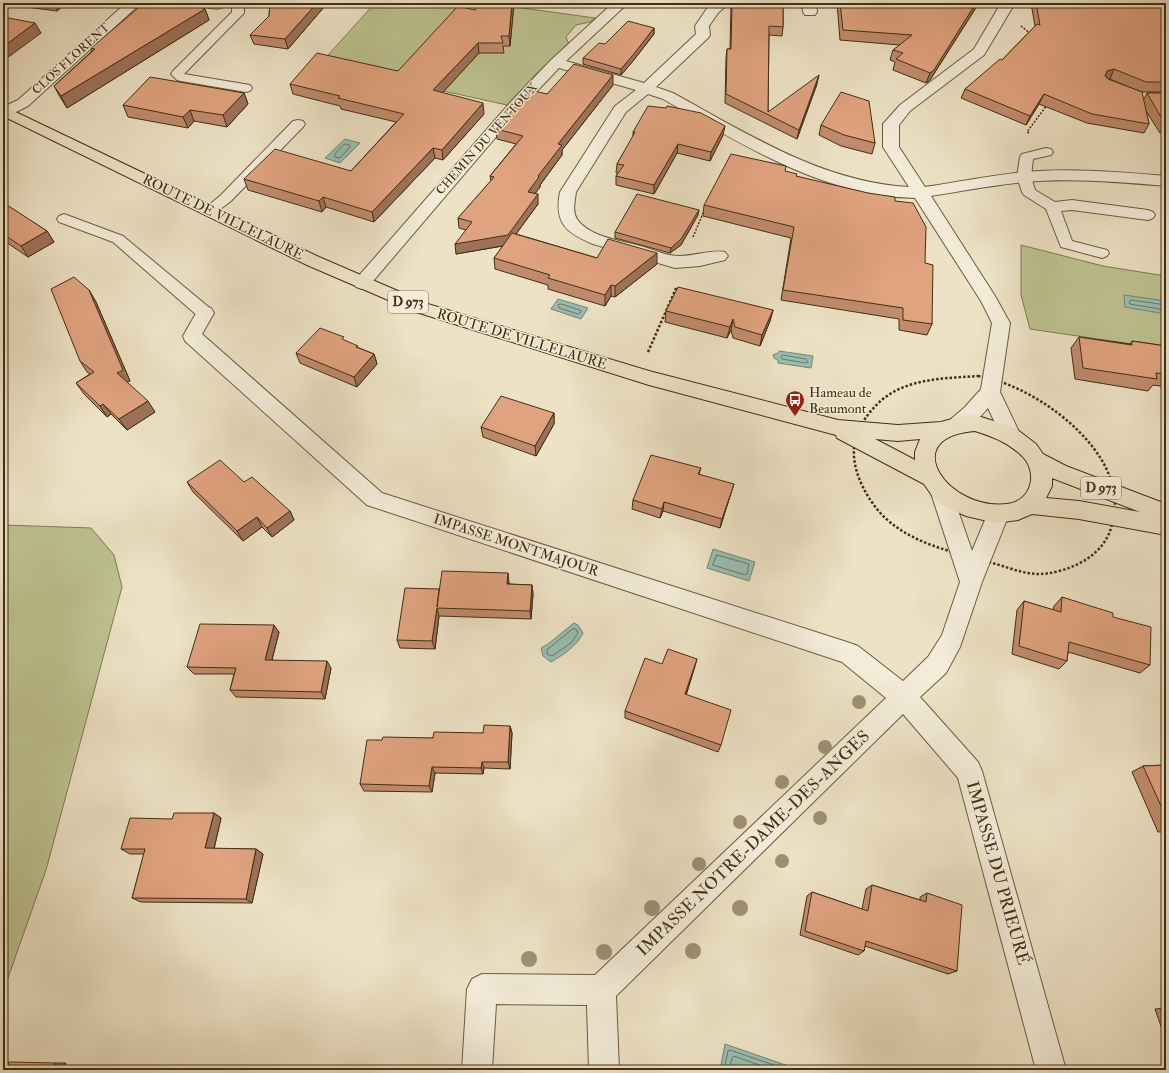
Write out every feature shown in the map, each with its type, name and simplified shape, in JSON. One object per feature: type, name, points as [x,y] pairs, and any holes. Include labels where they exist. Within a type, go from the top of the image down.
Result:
[{"type":"main road","name":"ROUTE DE VILLELAURE","points":[[5,110],[362,283],[422,308],[576,357],[838,428],[898,433],[949,427]]},
{"type":"main road","points":[[975,423],[987,425],[1010,434],[1026,446],[1038,461],[1043,477],[1040,493],[1030,505],[1016,512],[998,514],[978,512],[958,504],[936,485],[925,464],[925,451],[930,439],[949,427],[975,423]]},
{"type":"main road","name":"ROUTE DE VILLELAURE","points":[[838,428],[936,485]]},
{"type":"main road","name":"D 973","points":[[1038,461],[1059,472],[1166,513]]},
{"type":"main road","name":"D 973","points":[[1030,505],[1079,510],[1166,526]]},
{"type":"street","name":"CLOS FLORENT","points":[[5,110],[23,103],[134,3]]},
{"type":"street","points":[[206,3],[222,3]]},
{"type":"street","name":"CHEMIN DU VENTOUX","points":[[362,283],[514,107],[556,62],[621,3]]},
{"type":"street","points":[[719,256],[696,262],[677,262],[593,239],[579,232],[565,212],[564,202],[568,192],[620,109],[647,88],[703,35],[702,26],[713,10],[722,3]]},
{"type":"street","points":[[949,427],[972,412],[990,392],[1001,323],[989,300],[919,193],[891,147],[892,124],[905,108],[979,52],[1004,10]]},
{"type":"street","points":[[556,62],[647,88],[668,96],[776,156],[831,178],[885,191],[919,193],[1024,177],[1058,175],[1121,177],[1166,181]]},
{"type":"street","name":"IMPASSE MONTMAJOUR","points":[[205,313],[192,336],[375,499],[850,654],[904,697]]},
{"type":"street","points":[[990,392],[1010,434]]},
{"type":"street","points":[[936,485],[971,582]]},
{"type":"street","name":"IMPASSE NOTRE-DAME-DES-ANGES","points":[[601,990],[937,665],[952,639],[971,582],[998,514]]},
{"type":"street","name":"IMPASSE DU PRIEURÉ","points":[[904,697],[969,771],[1051,1070]]},
{"type":"street","points":[[477,1070],[482,989],[601,990],[604,1070]]},
{"type":"lane","points":[[238,3],[238,13],[177,74],[181,77],[246,88]]},
{"type":"lane","points":[[209,210],[226,198],[298,124]]},
{"type":"lane","points":[[1046,152],[1027,157],[1024,177],[1029,192],[1052,206],[1072,205],[1148,215]]},
{"type":"lane","points":[[1052,206],[1066,244],[1102,253]]},
{"type":"lane","points":[[64,219],[118,239],[205,313]]},
{"type":"path","points":[[1004,10],[1019,25],[1032,34]]},
{"type":"path","points":[[1046,152],[1028,132],[1049,102]]},
{"type":"path","points":[[647,355],[682,275],[684,262],[696,227],[707,206]]},
{"type":"path","points":[[870,412],[894,391],[911,384],[929,380],[978,376]]},
{"type":"path","points":[[1012,385],[1066,419],[1085,437],[1101,457],[1111,479]]},
{"type":"path","points":[[854,456],[867,493],[877,509],[893,525],[911,536],[950,550]]},
{"type":"path","points":[[987,561],[1019,571],[1043,575],[1070,568],[1089,559],[1101,549],[1112,529]]},
{"type":"green space","points":[[375,3],[486,3],[595,18],[590,22],[576,25],[566,37],[569,44],[534,76],[507,105],[320,64]]},
{"type":"green space","points":[[1021,245],[1103,266],[1166,276],[1166,349],[1030,329],[1021,295]]},
{"type":"green space","points":[[3,525],[91,528],[114,555],[122,587],[46,870],[3,992]]},
{"type":"water","points":[[345,139],[360,143],[340,163],[325,158]]},
{"type":"water","points":[[1124,295],[1166,301],[1166,314],[1125,307]]},
{"type":"water","points":[[558,299],[588,308],[581,319],[551,309]]},
{"type":"water","points":[[779,351],[813,356],[811,368],[778,363],[778,360],[774,358],[773,355]]},
{"type":"water","points":[[713,549],[755,562],[749,581],[707,568]]},
{"type":"water","points":[[574,623],[578,625],[583,633],[577,642],[565,653],[551,662],[543,656],[541,648]]},
{"type":"water","points":[[725,1044],[794,1068],[794,1070],[720,1070]]},
{"type":"building","points":[[144,3],[188,3],[205,9],[61,96],[54,86],[95,49],[91,48]]},
{"type":"building","points":[[270,3],[317,3],[285,39],[250,35],[269,16]]},
{"type":"building","points":[[480,3],[512,3],[509,36],[501,36],[503,43],[478,43],[433,90],[483,103],[442,150],[433,148],[372,212],[323,197],[319,201],[244,179],[275,149],[351,171],[404,114],[338,98],[340,96],[290,84],[317,53],[398,71],[458,6],[475,10]]},
{"type":"building","points":[[732,3],[783,3],[783,27],[769,26],[768,112],[819,75],[799,130],[726,94],[727,49],[731,49]]},
{"type":"building","points":[[840,3],[976,3],[934,70],[930,73],[896,59],[903,53],[893,50],[912,35],[843,30]]},
{"type":"building","points":[[1036,3],[1166,3],[1166,82],[1146,82],[1114,69],[1107,71],[1105,76],[1108,79],[1142,92],[1149,124],[1092,114],[1044,94],[1030,116],[965,89],[1000,59],[1002,60],[1037,24],[1040,25]]},
{"type":"building","points":[[3,17],[35,23],[3,47]]},
{"type":"building","points":[[628,21],[654,28],[621,69],[583,58],[599,43],[605,44]]},
{"type":"building","points":[[574,64],[613,75],[558,144],[562,145],[538,176],[539,177],[528,192],[538,194],[508,235],[455,244],[472,222],[458,218],[494,177],[490,176],[523,136],[496,129],[530,90],[547,94]]},
{"type":"building","points":[[150,77],[244,93],[223,115],[190,110],[183,117],[123,105]]},
{"type":"building","points":[[841,92],[869,101],[875,143],[844,135],[821,125]]},
{"type":"building","points":[[1147,93],[1166,93],[1166,124],[1165,124]]},
{"type":"building","points":[[648,106],[666,108],[667,106],[701,113],[725,126],[711,152],[678,144],[654,185],[616,176],[624,165],[617,164]]},
{"type":"building","points":[[731,154],[786,166],[785,171],[797,174],[796,176],[868,193],[895,197],[895,201],[913,203],[926,227],[925,263],[933,265],[932,324],[903,320],[903,308],[783,290],[794,227],[704,205]]},
{"type":"building","points":[[637,194],[699,210],[681,239],[671,248],[615,232]]},
{"type":"building","points":[[3,203],[47,231],[21,246],[3,234]]},
{"type":"building","points":[[512,233],[597,258],[608,239],[657,253],[615,286],[611,285],[605,295],[548,278],[550,275],[494,258]]},
{"type":"building","points":[[74,277],[89,290],[123,370],[117,373],[148,401],[119,419],[103,404],[100,406],[76,383],[94,372],[80,361],[51,289]]},
{"type":"building","points":[[678,287],[773,310],[762,335],[735,327],[733,319],[730,327],[666,311]]},
{"type":"building","points":[[320,328],[344,337],[342,339],[358,346],[356,347],[374,354],[354,377],[296,353]]},
{"type":"building","points":[[1079,337],[1132,345],[1132,341],[1166,346],[1166,374],[1156,373],[1157,379],[1083,368]]},
{"type":"building","points":[[501,396],[554,413],[535,446],[481,427]]},
{"type":"building","points":[[651,455],[701,468],[698,474],[734,484],[722,519],[664,502],[662,509],[633,500]]},
{"type":"building","points":[[220,460],[244,482],[252,477],[290,511],[267,528],[257,517],[237,531],[187,482]]},
{"type":"building","points":[[442,571],[508,573],[507,584],[532,585],[530,611],[437,608],[432,641],[397,640],[405,588],[439,589],[437,607]]},
{"type":"building","points":[[1062,597],[1113,613],[1113,617],[1151,627],[1150,665],[1069,642],[1067,661],[1019,646],[1024,601],[1061,612]]},
{"type":"building","points":[[200,624],[274,625],[265,660],[327,661],[321,692],[230,690],[236,668],[187,667]]},
{"type":"building","points":[[668,649],[697,659],[685,694],[731,710],[721,745],[625,711],[645,658],[662,664]]},
{"type":"building","points":[[484,725],[510,726],[508,762],[482,762],[481,768],[432,767],[429,786],[360,784],[367,740],[382,740],[383,737],[433,738],[434,732],[483,733]]},
{"type":"building","points":[[1166,765],[1166,817],[1143,766]]},
{"type":"building","points":[[174,813],[214,813],[205,848],[256,849],[246,899],[132,898],[145,849],[121,849],[130,818],[172,819]]},
{"type":"building","points":[[872,885],[926,902],[927,893],[962,905],[957,971],[866,941],[864,951],[805,931],[812,892],[868,911]]},
{"type":"building","points":[[9,1062],[55,1063],[53,1070],[7,1070]]},
{"type":"place","name":"Hameau de Beaumont","points":[[795,417]]}]
